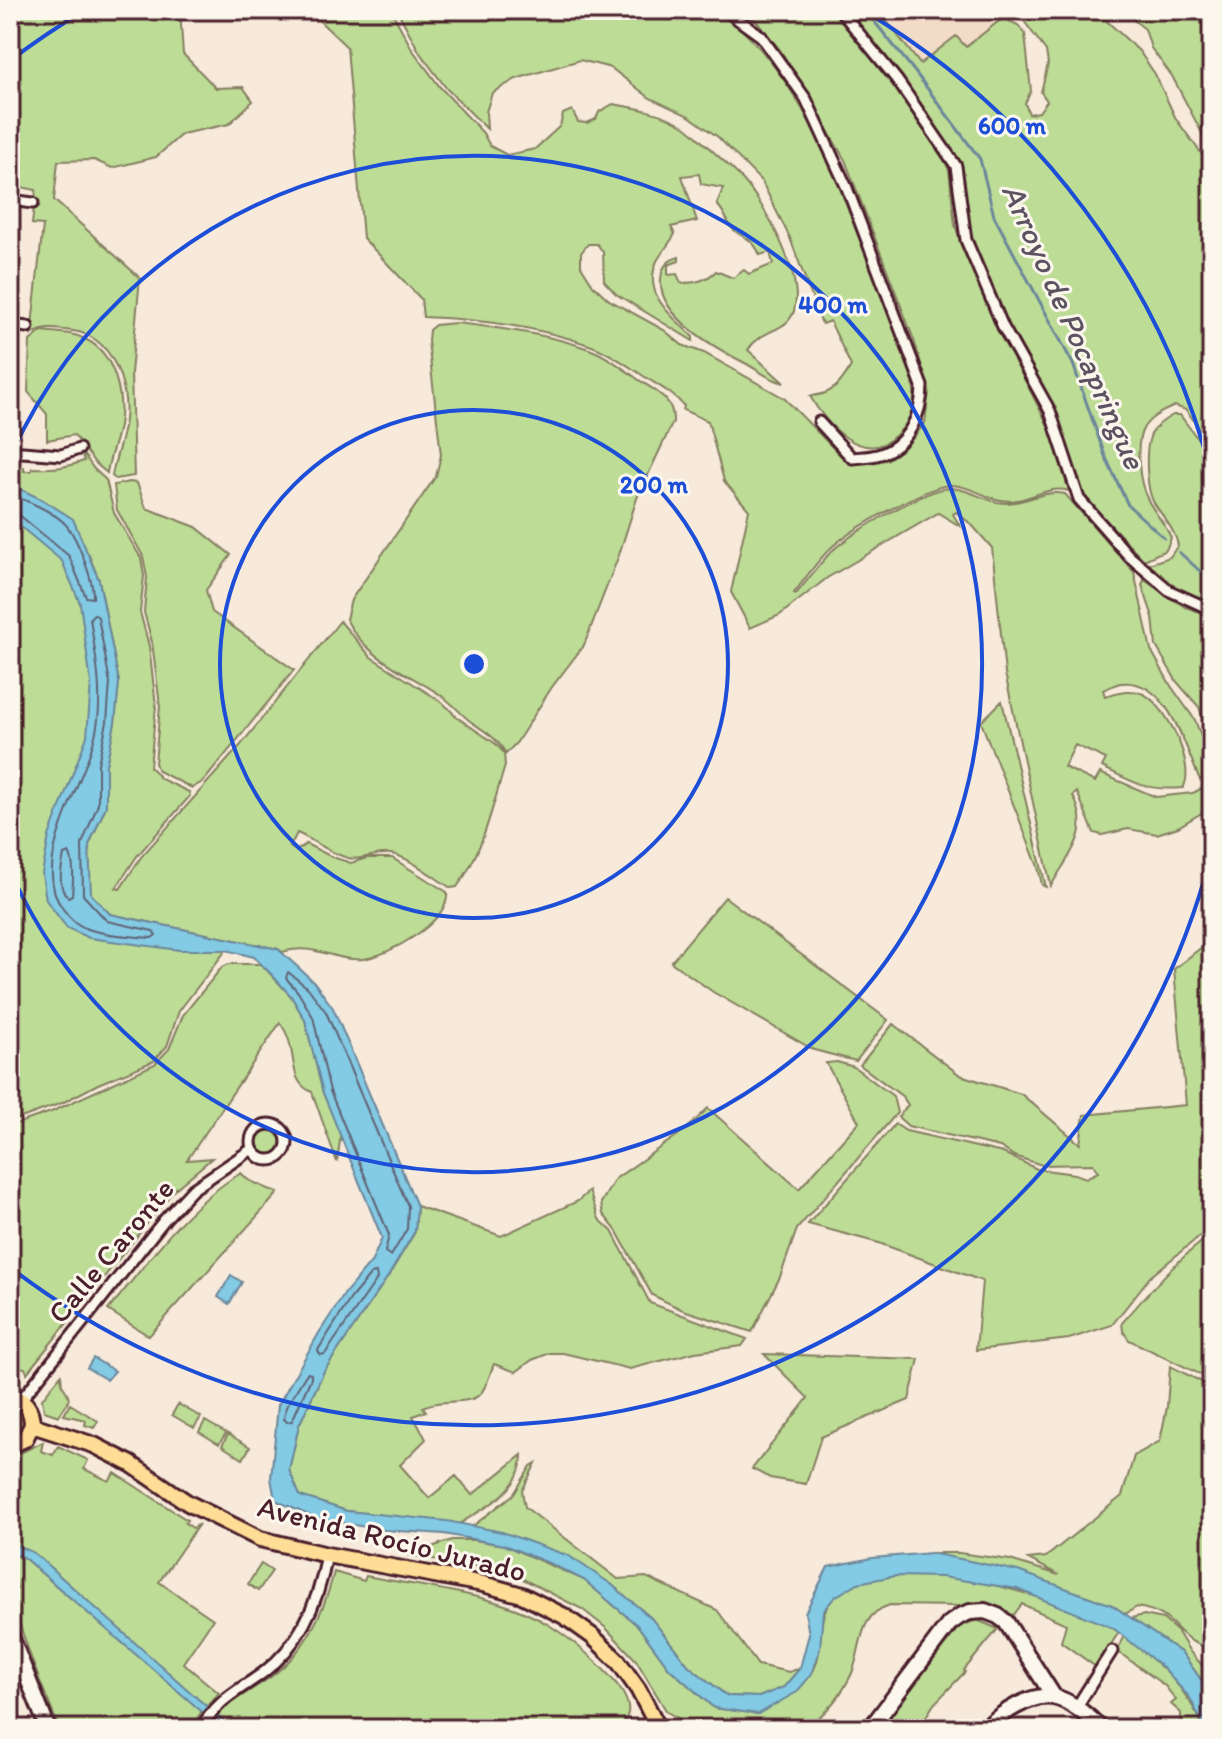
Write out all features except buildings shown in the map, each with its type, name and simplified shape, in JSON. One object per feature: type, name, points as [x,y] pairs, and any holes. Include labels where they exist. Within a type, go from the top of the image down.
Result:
[{"type":"main road","points":[[10,1446],[25,1439],[32,1425],[28,1406],[16,1398]]},
{"type":"main road","name":"Avenida Rocío Jurado","points":[[32,1425],[94,1445],[188,1503],[260,1539],[327,1555],[483,1584],[522,1595],[564,1616],[592,1636],[618,1661],[638,1689],[659,1729]]},
{"type":"street","points":[[725,10],[761,36],[806,99],[847,188],[922,386],[922,407],[907,436],[880,455],[852,458],[819,422]]},
{"type":"street","points":[[840,10],[897,80],[956,166],[966,240],[1003,327],[1050,411],[1079,499],[1129,556],[1170,591],[1212,610]]},
{"type":"street","points":[[10,200],[33,203]]},
{"type":"street","points":[[10,325],[28,327]]},
{"type":"street","points":[[10,451],[61,455],[79,449]]},
{"type":"street","name":"Calle Caronte","points":[[16,1398],[193,1189],[252,1149]]},
{"type":"street","points":[[200,1729],[214,1708],[234,1690],[262,1673],[290,1646],[309,1619],[318,1596],[327,1555]]},
{"type":"street","points":[[870,1729],[949,1624],[970,1612],[985,1611],[1006,1622],[1054,1697],[1076,1708],[1101,1729]]},
{"type":"street","points":[[10,1634],[48,1729]]},
{"type":"street","points":[[1076,1708],[1112,1651]]},
{"type":"street","points":[[985,1729],[1015,1706],[1054,1697]]},
{"type":"shaded area","points":[[878,10],[991,10],[999,21],[965,47],[956,36],[920,64]]},
{"type":"green space","points":[[10,10],[180,10],[183,54],[216,88],[243,87],[253,101],[229,124],[182,134],[156,157],[112,168],[94,160],[58,161],[54,200],[140,278],[131,373],[134,476],[115,479],[112,476],[126,406],[121,378],[108,352],[87,335],[73,331],[46,329],[31,335],[43,225],[32,224],[36,190],[11,185]]},
{"type":"green space","points":[[308,10],[391,10],[412,49],[440,87],[483,133],[490,146],[507,155],[535,149],[560,126],[563,114],[572,110],[578,122],[587,123],[613,104],[658,114],[686,127],[751,190],[771,222],[787,258],[796,293],[792,315],[748,350],[784,383],[768,377],[691,330],[668,306],[662,293],[664,267],[679,257],[679,261],[668,265],[668,275],[677,274],[681,283],[700,281],[716,271],[733,278],[744,270],[749,274],[773,264],[770,252],[760,255],[753,243],[731,227],[717,204],[723,188],[701,184],[699,174],[682,176],[697,221],[671,227],[675,234],[657,261],[653,273],[653,284],[661,304],[693,337],[693,341],[616,294],[604,281],[603,252],[597,244],[588,244],[581,253],[581,266],[593,285],[609,300],[664,330],[682,345],[704,353],[784,398],[845,460],[887,460],[908,444],[925,423],[929,391],[914,340],[845,160],[781,51],[756,21],[740,10],[833,10],[896,89],[942,155],[949,170],[955,225],[962,246],[1003,338],[1049,427],[1069,491],[1047,491],[1010,501],[952,485],[926,492],[872,519],[842,539],[822,557],[794,593],[841,543],[871,523],[925,495],[951,488],[1004,503],[1050,493],[1065,494],[1134,572],[1151,650],[1195,720],[1208,756],[1207,775],[1200,780],[1181,734],[1163,703],[1151,691],[1137,684],[1121,683],[1103,690],[1105,696],[1127,691],[1141,693],[1160,708],[1169,721],[1186,765],[1183,788],[1149,787],[1132,781],[1102,767],[1106,759],[1075,745],[1064,767],[1095,782],[1100,773],[1156,797],[1193,793],[1212,783],[1212,803],[1208,809],[1178,827],[1157,834],[1128,829],[1102,835],[1094,833],[1077,792],[1073,796],[1079,809],[1080,832],[1051,886],[1005,673],[992,548],[956,512],[953,514],[960,526],[938,513],[827,578],[780,615],[750,628],[731,592],[749,510],[724,481],[708,421],[683,410],[684,406],[666,390],[592,346],[509,325],[423,317],[421,299],[363,238],[347,47]]},
{"type":"green space","points":[[397,10],[716,10],[750,38],[781,75],[832,166],[906,355],[914,398],[912,413],[905,425],[884,444],[859,444],[835,429],[817,407],[810,396],[835,387],[851,366],[830,321],[822,324],[790,238],[762,182],[718,137],[689,116],[650,98],[611,68],[580,60],[516,79],[492,93],[486,112],[487,129],[447,89],[420,53]]},
{"type":"green space","points":[[847,10],[878,10],[920,64],[956,36],[966,47],[999,21],[1005,19],[1018,25],[1025,34],[1031,91],[1025,103],[1029,114],[1039,112],[1047,101],[1041,92],[1048,64],[1046,51],[1024,21],[1006,10],[1095,10],[1139,51],[1155,74],[1176,119],[1212,168],[1212,445],[1186,410],[1175,406],[1147,423],[1139,443],[1140,474],[1145,493],[1171,538],[1166,550],[1144,560],[1088,501],[1079,486],[1055,410],[1002,314],[977,256],[968,224],[961,167],[905,82]]},
{"type":"green space","points":[[1121,10],[1212,10],[1212,146],[1204,137],[1172,76],[1151,48],[1145,29]]},
{"type":"green space","points":[[456,323],[541,336],[596,352],[660,394],[673,414],[673,422],[637,498],[584,645],[506,754],[495,739],[446,699],[376,655],[354,633],[346,619],[351,600],[436,476],[441,455],[429,330],[435,325]]},
{"type":"green space","points":[[42,331],[85,339],[104,354],[110,365],[118,389],[120,414],[107,473],[95,463],[74,435],[47,440],[47,414],[28,392],[30,341]]},
{"type":"green space","points":[[1173,415],[1180,415],[1212,458],[1212,605],[1177,589],[1146,565],[1170,557],[1178,545],[1171,527],[1153,501],[1147,469],[1151,433]]},
{"type":"green space","points":[[81,451],[106,480],[114,513],[141,558],[144,576],[140,612],[149,646],[156,706],[150,767],[161,779],[189,792],[190,796],[137,856],[116,888],[120,889],[141,857],[240,746],[340,621],[371,657],[442,702],[458,718],[496,744],[504,753],[505,766],[480,845],[457,887],[451,888],[398,856],[386,854],[348,858],[297,833],[290,847],[296,851],[306,844],[351,863],[367,858],[392,858],[447,892],[446,903],[429,925],[402,944],[374,956],[343,958],[304,949],[282,952],[110,914],[90,894],[89,845],[106,806],[106,765],[119,682],[99,580],[88,553],[108,696],[46,900],[179,950],[226,950],[179,1011],[167,1046],[154,1061],[62,1103],[10,1122],[10,952],[14,950],[10,948],[10,465],[24,467],[24,471],[65,467],[84,461]]},
{"type":"green space","points":[[137,483],[146,508],[196,527],[231,555],[206,590],[212,612],[294,670],[204,781],[192,788],[158,771],[155,763],[160,706],[152,642],[144,612],[147,577],[143,556],[117,510],[114,485]]},
{"type":"green space","points":[[1144,580],[1185,607],[1212,616],[1212,747],[1199,707],[1177,682],[1156,646],[1153,617],[1142,585]]},
{"type":"green space","points":[[1002,701],[1046,887],[1042,885],[1038,867],[981,722]]},
{"type":"green space","points":[[725,897],[888,1020],[856,1061],[814,1050],[713,992],[671,962]]},
{"type":"green space","points":[[1212,939],[1212,1226],[1150,1277],[1112,1325],[1069,1339],[976,1350],[982,1281],[879,1243],[808,1224],[895,1124],[906,1131],[1003,1153],[1037,1169],[1086,1178],[1098,1172],[1093,1164],[1042,1165],[1014,1156],[1000,1147],[908,1126],[898,1117],[908,1105],[903,1097],[860,1065],[893,1024],[960,1075],[1021,1094],[1080,1144],[1084,1115],[1186,1105],[1174,969]]},
{"type":"green space","points":[[229,964],[261,964],[291,996],[305,1020],[323,1093],[341,1134],[337,1162],[312,1092],[298,1080],[290,1043],[280,1023],[187,1160],[212,1158],[174,1190],[27,1373],[25,1368],[10,1365],[10,1126],[51,1112],[155,1064],[169,1049],[183,1015],[222,967]]},
{"type":"green space","points":[[837,1062],[854,1067],[893,1096],[897,1113],[797,1229],[780,1277],[752,1332],[683,1310],[652,1295],[616,1230],[603,1214],[601,1203],[615,1179],[688,1128],[708,1108],[799,1189],[859,1122],[826,1063]]},
{"type":"green space","points":[[264,1131],[274,1131],[281,1138],[281,1148],[274,1155],[264,1155],[257,1148],[257,1138]]},
{"type":"green space","points":[[241,1173],[248,1180],[278,1193],[149,1336],[108,1310],[185,1218],[202,1201]]},
{"type":"green space","points":[[589,1191],[599,1219],[612,1231],[650,1303],[747,1339],[742,1346],[695,1352],[630,1369],[563,1353],[550,1353],[532,1360],[516,1372],[494,1364],[485,1388],[475,1398],[423,1407],[426,1411],[413,1416],[426,1439],[400,1465],[429,1498],[456,1476],[472,1495],[522,1455],[516,1479],[501,1497],[459,1524],[347,1511],[300,1496],[289,1470],[299,1425],[324,1371],[415,1232],[417,1206],[501,1236],[578,1201]]},
{"type":"green space","points":[[1212,1234],[1212,1380],[1129,1340],[1122,1323],[1176,1265]]},
{"type":"green space","points":[[764,1354],[919,1359],[909,1400],[821,1437],[806,1484],[770,1478],[752,1469],[808,1398]]},
{"type":"green space","points":[[1170,1366],[1212,1387],[1212,1650],[1193,1642],[1157,1613],[1137,1607],[1125,1614],[1112,1605],[931,1553],[959,1553],[1010,1560],[1059,1575],[1028,1559],[1046,1557],[1122,1496],[1134,1456],[1160,1441],[1167,1407]]},
{"type":"green space","points":[[61,1375],[69,1398],[59,1416],[44,1411],[42,1399]]},
{"type":"green space","points":[[10,1401],[24,1410],[25,1420],[22,1431],[10,1438]]},
{"type":"green space","points":[[70,1404],[98,1421],[94,1428],[85,1425],[86,1420],[64,1415]]},
{"type":"green space","points":[[178,1404],[201,1417],[194,1428],[172,1415]]},
{"type":"green space","points":[[205,1421],[226,1433],[219,1444],[199,1432]]},
{"type":"green space","points":[[228,1434],[250,1447],[243,1459],[222,1446]]},
{"type":"green space","points":[[43,1442],[41,1451],[53,1455],[58,1446],[88,1460],[84,1469],[109,1481],[115,1473],[187,1520],[185,1523],[193,1528],[199,1524],[159,1582],[213,1619],[183,1663],[219,1693],[206,1707],[34,1553],[10,1542],[10,1465],[14,1456]]},
{"type":"green space","points":[[536,1463],[522,1491],[525,1507],[618,1579],[646,1577],[717,1610],[758,1665],[789,1672],[800,1668],[784,1687],[759,1697],[727,1696],[689,1666],[651,1618],[611,1584],[473,1526],[514,1494]]},
{"type":"green space","points":[[452,1540],[504,1545],[584,1580],[638,1626],[669,1668],[714,1708],[758,1714],[795,1689],[808,1678],[816,1664],[824,1615],[833,1598],[859,1582],[893,1575],[975,1581],[1018,1591],[1093,1618],[1119,1632],[1096,1667],[1061,1642],[1066,1624],[1022,1604],[1009,1621],[991,1606],[974,1603],[959,1606],[890,1605],[879,1610],[866,1624],[848,1681],[833,1703],[807,1727],[701,1729],[667,1712],[636,1660],[606,1628],[582,1609],[521,1578],[470,1565],[408,1555]]},
{"type":"green space","points":[[10,1553],[23,1557],[202,1711],[190,1729],[60,1729],[32,1661],[10,1592],[17,1589],[15,1580],[10,1580]]},
{"type":"green space","points":[[261,1564],[272,1571],[258,1591],[248,1584]]},
{"type":"green space","points":[[334,1572],[364,1581],[366,1576],[436,1588],[529,1614],[570,1639],[610,1676],[628,1707],[621,1729],[232,1729],[217,1715],[272,1676],[295,1655],[319,1616]]},
{"type":"green space","points":[[1144,1615],[1163,1619],[1178,1632],[1190,1652],[1212,1676],[1212,1695],[1182,1653],[1131,1618]]},
{"type":"green space","points":[[977,1620],[998,1629],[965,1672],[934,1704],[918,1729],[879,1729],[960,1626]]},
{"type":"green space","points":[[1124,1635],[1170,1676],[1205,1729],[1181,1729],[1181,1713],[1171,1704],[1176,1700],[1165,1686],[1117,1651]]},
{"type":"water","points":[[10,488],[18,488],[43,500],[73,519],[99,580],[119,682],[106,765],[106,806],[89,845],[91,894],[110,914],[278,949],[314,982],[333,1008],[417,1206],[415,1231],[324,1371],[299,1425],[289,1470],[300,1496],[347,1511],[447,1521],[502,1532],[569,1556],[611,1584],[651,1618],[689,1666],[727,1696],[759,1697],[784,1687],[800,1668],[809,1634],[805,1613],[828,1567],[872,1558],[931,1553],[1018,1571],[1112,1605],[1182,1653],[1212,1695],[1212,1729],[1205,1729],[1190,1698],[1161,1666],[1113,1628],[1017,1589],[942,1577],[895,1576],[858,1583],[835,1597],[823,1611],[820,1649],[811,1675],[797,1692],[758,1714],[714,1708],[669,1668],[638,1626],[584,1580],[551,1564],[504,1545],[444,1534],[384,1530],[317,1519],[275,1500],[271,1478],[278,1405],[345,1293],[372,1261],[382,1238],[323,1093],[305,1020],[291,996],[272,975],[254,957],[226,950],[179,950],[89,938],[67,928],[46,900],[42,874],[49,836],[87,736],[91,683],[80,603],[62,561],[10,518]]},
{"type":"water","points":[[231,1275],[242,1282],[229,1304],[218,1297]]},
{"type":"water","points":[[93,1358],[115,1371],[107,1380],[87,1368]]},
{"type":"water","points":[[10,1542],[34,1553],[232,1729],[222,1729],[23,1557],[10,1553]]},
{"type":"waterway","name":"Arroyo de Pocapringue","points":[[865,10],[980,159],[994,216],[1073,364],[1105,456],[1128,505],[1164,538]]},
{"type":"waterway","name":"Arroyo de Pocapringue","points":[[1179,552],[1212,582]]}]
